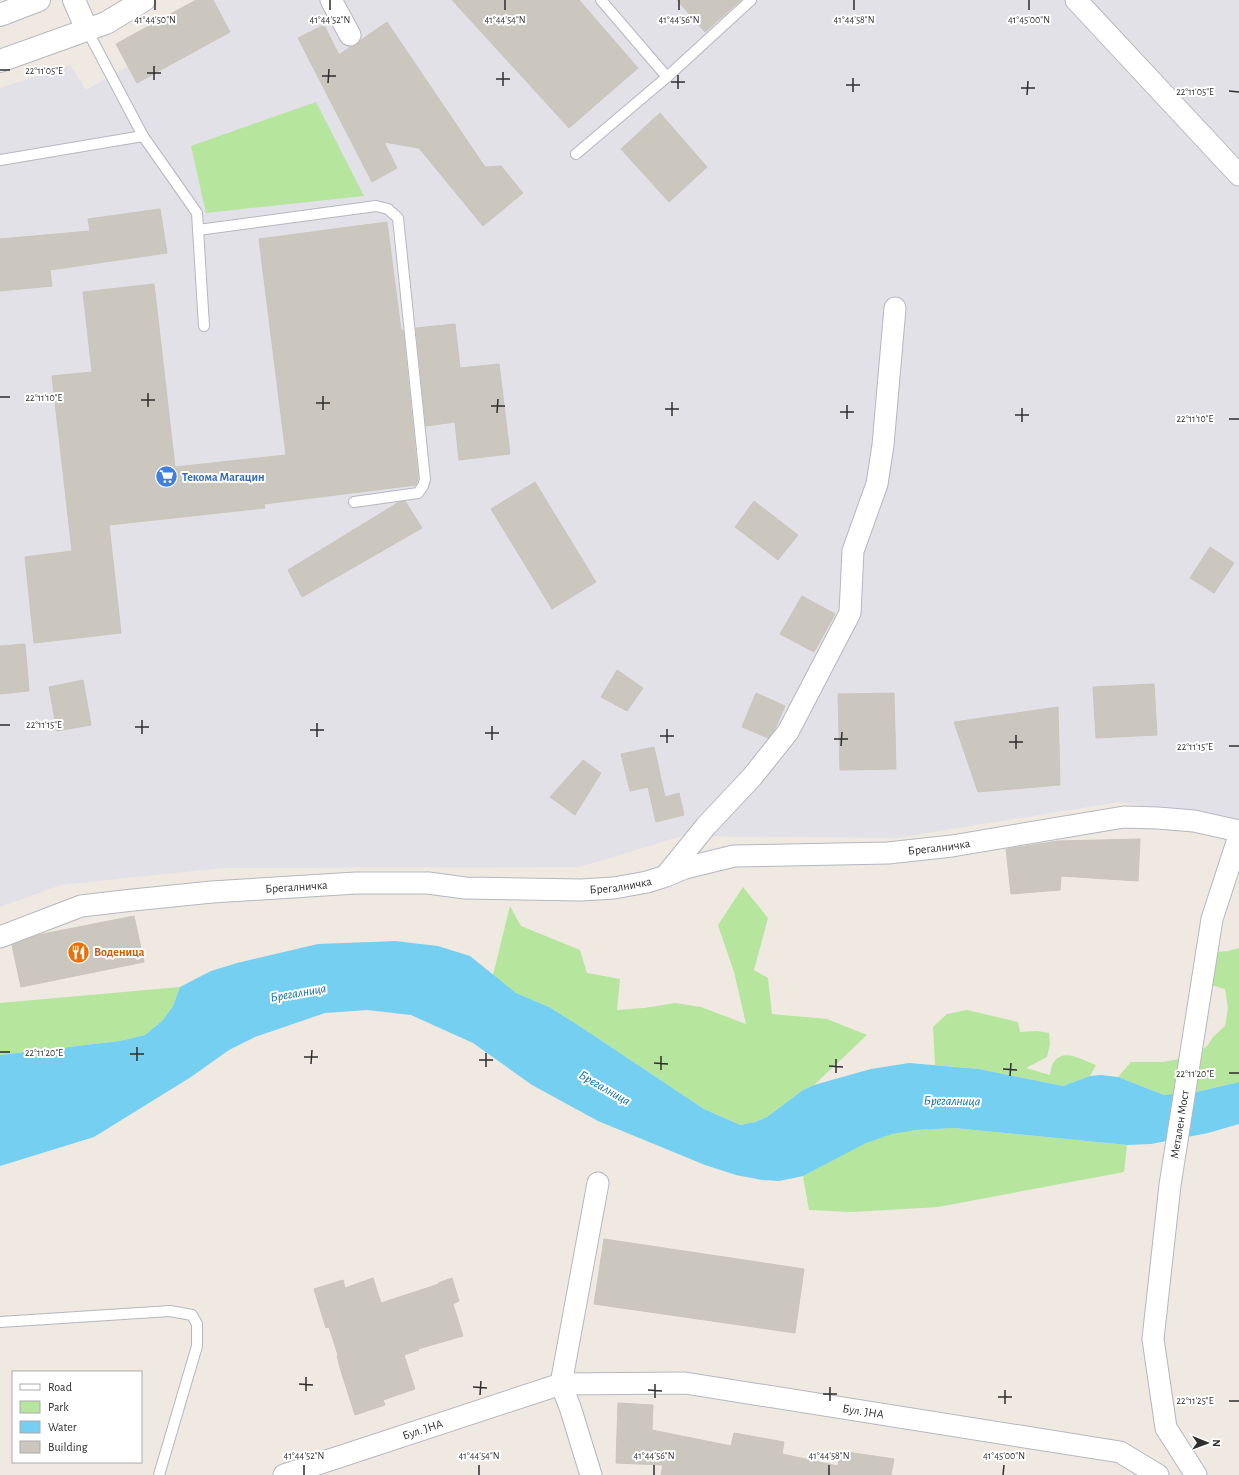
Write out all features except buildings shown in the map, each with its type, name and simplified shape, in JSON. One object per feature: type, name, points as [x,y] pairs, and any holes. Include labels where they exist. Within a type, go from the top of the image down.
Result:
[{"type":"main road","points":[[0,15],[39,0]]},
{"type":"main road","points":[[74,0],[87,30]]},
{"type":"main road","points":[[0,61],[106,23],[144,0]]},
{"type":"street","points":[[331,0],[350,35]]},
{"type":"street","points":[[1076,0],[1239,175]]},
{"type":"street","points":[[666,876],[706,826],[752,777],[788,732],[850,613],[853,551],[877,484],[883,444],[895,308]]},
{"type":"street","name":"Брегалничка","points":[[0,937],[81,906],[204,893],[356,883],[428,883],[466,888],[581,890],[629,886],[666,876],[685,868],[734,856],[888,853],[952,846],[1124,817],[1194,821],[1239,831]]},
{"type":"street","name":"Метален Мост","points":[[1196,1475],[1166,1428],[1153,1339],[1170,1185],[1212,919],[1239,836]]},
{"type":"street","points":[[591,1475],[570,1407],[561,1384],[598,1183]]},
{"type":"street","name":"Бул. ЈНА","points":[[284,1475],[561,1384],[685,1383],[1120,1452],[1158,1475]]},
{"type":"lane","points":[[601,0],[666,77]]},
{"type":"lane","points":[[576,154],[666,77],[751,0]]},
{"type":"lane","points":[[87,30],[143,136],[197,213],[204,326]]},
{"type":"lane","points":[[0,160],[143,136]]},
{"type":"lane","points":[[198,230],[376,206],[388,209],[398,218],[425,479],[423,486],[418,493],[354,502]]},
{"type":"lane","points":[[0,1322],[170,1310],[192,1315],[197,1324],[197,1346],[159,1475]]},
{"type":"shaded area","points":[[196,0],[1239,0],[1239,825],[1221,818],[1119,802],[896,838],[682,836],[580,867],[223,868],[61,885],[0,907],[0,88],[70,65],[86,90],[128,66],[116,44]]},
{"type":"green space","points":[[316,102],[364,196],[206,213],[191,146]]},
{"type":"green space","points":[[743,887],[768,918],[754,970],[768,978],[772,1014],[827,1019],[867,1035],[814,1085],[803,1090],[767,1117],[755,1122],[740,1125],[704,1109],[578,1025],[549,1007],[516,993],[493,975],[510,906],[521,926],[580,950],[587,973],[620,979],[617,1010],[644,1008],[675,1003],[701,1007],[746,1024],[734,972],[718,925]]},
{"type":"green space","points":[[1239,948],[1239,1082],[1196,1092],[1200,1052],[1225,1026],[1228,1008],[1225,989],[1211,985],[1216,952]]},
{"type":"green space","points":[[180,987],[173,1006],[163,1020],[145,1035],[120,1041],[0,1055],[0,1003]]},
{"type":"green space","points":[[967,1010],[1018,1022],[1020,1032],[1037,1031],[1049,1033],[1050,1044],[1047,1057],[1026,1068],[1050,1075],[1054,1062],[1058,1058],[1069,1055],[1096,1065],[1090,1076],[1063,1086],[979,1069],[935,1065],[933,1027],[947,1014]]},
{"type":"green space","points":[[1185,1058],[1178,1095],[1164,1095],[1118,1077],[1131,1062],[1163,1062]]},
{"type":"green space","points":[[954,1128],[1127,1145],[1124,1172],[938,1207],[852,1212],[809,1210],[803,1176],[858,1147],[881,1137],[907,1131]]},
{"type":"water","name":"Брегалница","points":[[395,941],[438,946],[470,956],[516,993],[549,1007],[704,1109],[740,1125],[755,1122],[767,1117],[803,1090],[814,1085],[871,1069],[909,1063],[979,1069],[1063,1086],[1090,1076],[1101,1075],[1118,1077],[1164,1095],[1196,1092],[1239,1082],[1239,1124],[1208,1133],[1151,1144],[1127,1145],[954,1128],[916,1130],[892,1134],[866,1143],[803,1176],[779,1181],[762,1180],[736,1175],[705,1165],[598,1121],[532,1085],[473,1043],[411,1015],[367,1010],[325,1013],[255,1037],[229,1050],[191,1077],[94,1137],[0,1166],[0,1055],[120,1041],[145,1035],[163,1020],[173,1006],[180,987],[211,971],[237,963],[318,944]]},
{"type":"place","name":"Текома Магацин","points":[[167,477]]},
{"type":"place","name":"Воденица","points":[[78,952]]}]
